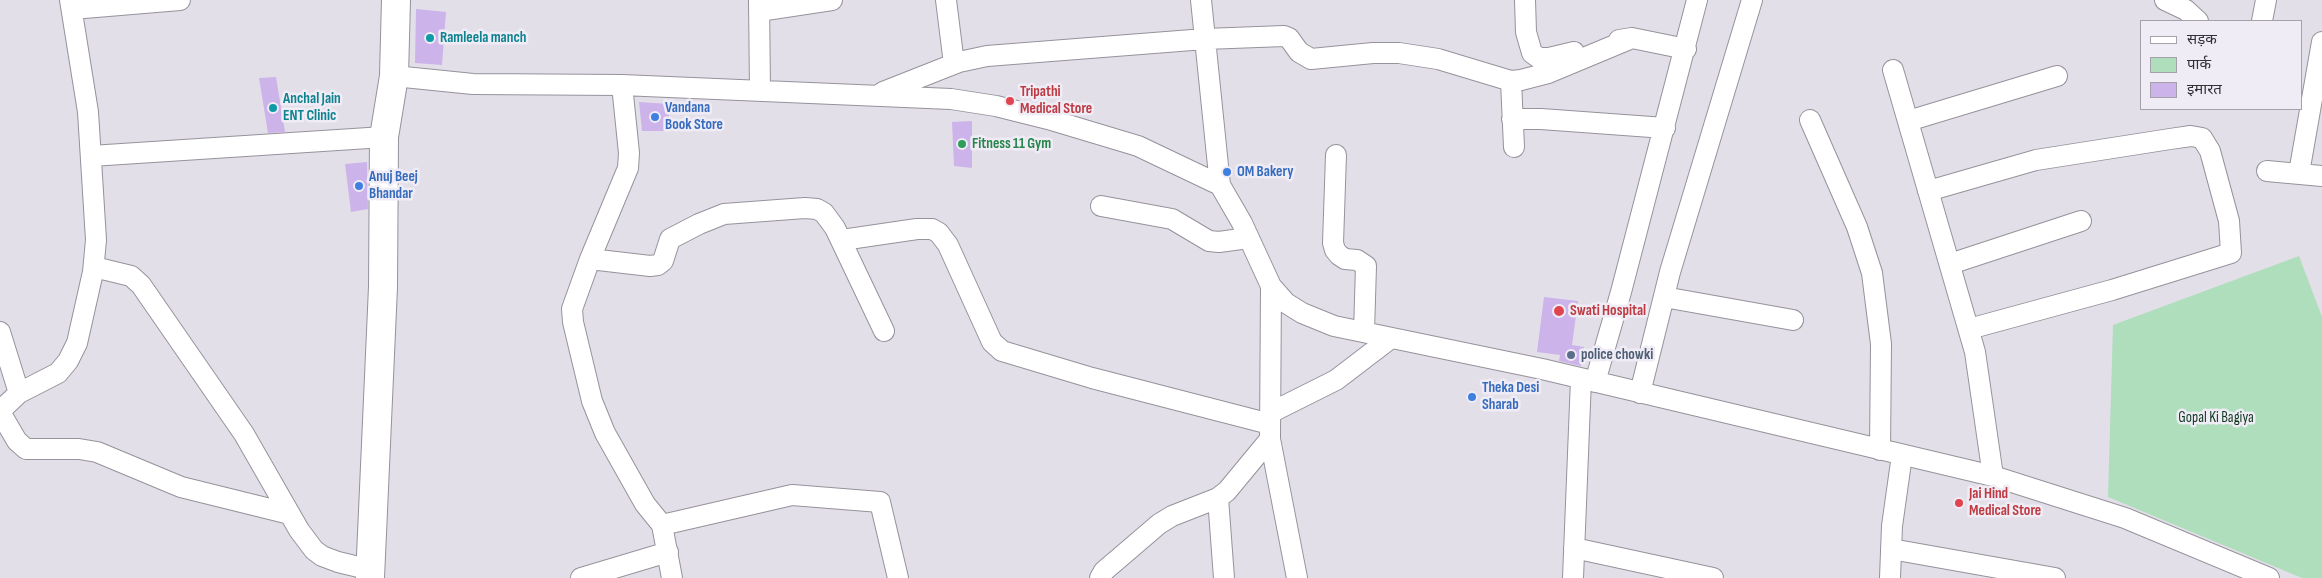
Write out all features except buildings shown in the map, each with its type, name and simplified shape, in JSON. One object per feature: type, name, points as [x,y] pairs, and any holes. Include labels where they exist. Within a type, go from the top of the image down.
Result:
[{"type":"main road","points":[[370,574],[383,287],[384,137],[394,76],[396,0]]},
{"type":"street","points":[[180,0],[71,5],[88,112],[96,240],[94,267],[77,343],[68,361],[58,373],[19,392],[0,412],[18,441],[26,449],[79,449],[97,452],[181,487],[290,514]]},
{"type":"street","points":[[760,90],[759,5],[832,0]]},
{"type":"street","points":[[946,0],[954,64]]},
{"type":"street","points":[[1201,0],[1220,185],[1230,200],[1271,286],[1286,303],[1302,313],[1334,326],[1588,380],[1993,476],[2125,518],[2269,578]]},
{"type":"street","points":[[1525,0],[1528,43],[1532,53],[1539,58],[1632,38],[1686,49]]},
{"type":"street","points":[[1574,578],[1574,548],[1588,380],[1622,292],[1686,49],[1697,0]]},
{"type":"street","points":[[1640,393],[1664,297],[1752,0]]},
{"type":"street","points":[[2165,0],[2186,10],[2197,20]]},
{"type":"street","points":[[2262,20],[2266,0]]},
{"type":"street","points":[[875,95],[954,64],[987,56],[1205,39],[1284,36],[1289,38],[1299,52],[1311,59],[1373,53],[1399,53],[1438,59],[1511,81],[1529,79],[1548,73],[1632,38]]},
{"type":"street","points":[[2298,174],[2308,68],[2322,42]]},
{"type":"street","points":[[1893,70],[1969,329],[1980,375],[1993,476]]},
{"type":"street","points":[[394,76],[473,84],[622,85],[951,99],[996,106],[1048,119],[1138,146],[1220,185]]},
{"type":"street","points":[[1908,121],[2058,76]]},
{"type":"street","points":[[1511,81],[1514,147]]},
{"type":"street","points":[[622,85],[629,153],[628,168],[572,308],[572,322],[592,401],[605,433],[645,504],[662,525],[672,578]]},
{"type":"street","points":[[1512,119],[1541,118],[1665,128]]},
{"type":"street","points":[[1810,120],[1857,227],[1872,273],[1881,344],[1880,450]]},
{"type":"street","points":[[1928,191],[2036,160],[2191,136],[2202,138],[2210,151],[2229,221],[2232,253],[2112,290],[1969,329]]},
{"type":"street","points":[[90,156],[384,137]]},
{"type":"street","points":[[1336,155],[1333,243],[1339,255],[1345,259],[1356,260],[1366,266],[1364,332]]},
{"type":"street","points":[[2267,171],[2322,176]]},
{"type":"street","points":[[1101,206],[1172,219],[1209,241],[1219,242],[1248,238]]},
{"type":"street","points":[[590,259],[650,266],[658,265],[663,261],[670,239],[677,234],[724,214],[805,208],[817,210],[824,213],[842,240],[884,331]]},
{"type":"street","points":[[1950,264],[2081,221]]},
{"type":"street","points":[[842,240],[917,229],[932,229],[939,232],[948,245],[992,342],[1002,351],[1092,378],[1270,425]]},
{"type":"street","points":[[94,267],[131,276],[141,285],[244,434],[290,514],[314,550],[322,556],[370,574]]},
{"type":"street","points":[[1271,286],[1270,425],[1297,578]]},
{"type":"street","points":[[1664,297],[1793,320]]},
{"type":"street","points":[[0,332],[19,392]]},
{"type":"street","points":[[1100,578],[1104,571],[1159,524],[1172,516],[1218,498],[1227,491],[1270,425],[1336,380],[1391,338]]},
{"type":"street","points":[[1890,578],[1891,549],[1902,455]]},
{"type":"street","points":[[662,525],[792,495],[880,502],[898,578]]},
{"type":"street","points":[[1218,498],[1224,578]]},
{"type":"street","points":[[1574,548],[1713,578]]},
{"type":"street","points":[[1891,549],[2033,576],[2056,578]]},
{"type":"street","points":[[581,578],[668,552]]},
{"type":"green space","name":"Gopal Ki Bagiya","points":[[2299,256],[2322,317],[2322,578],[2302,578],[2108,497],[2113,325]]},
{"type":"place","name":"Ramleela manch","points":[[430,38]]},
{"type":"place","name":"Tripathi Medical Store","points":[[1010,101]]},
{"type":"place","name":"Anchal Jain ENT Clinic","points":[[273,108]]},
{"type":"place","name":"Vandana Book Store","points":[[655,117]]},
{"type":"place","name":"Fitness 11 Gym","points":[[962,144]]},
{"type":"place","name":"OM Bakery","points":[[1227,172]]},
{"type":"place","name":"Anuj Beej Bhandar","points":[[359,186]]},
{"type":"place","name":"Swati Hospital","points":[[1559,311]]},
{"type":"place","name":"police chowki","points":[[1571,355]]},
{"type":"place","name":"Theka Desi Sharab","points":[[1472,397]]},
{"type":"place","name":"Jai Hind Medical Store","points":[[1959,503]]}]
